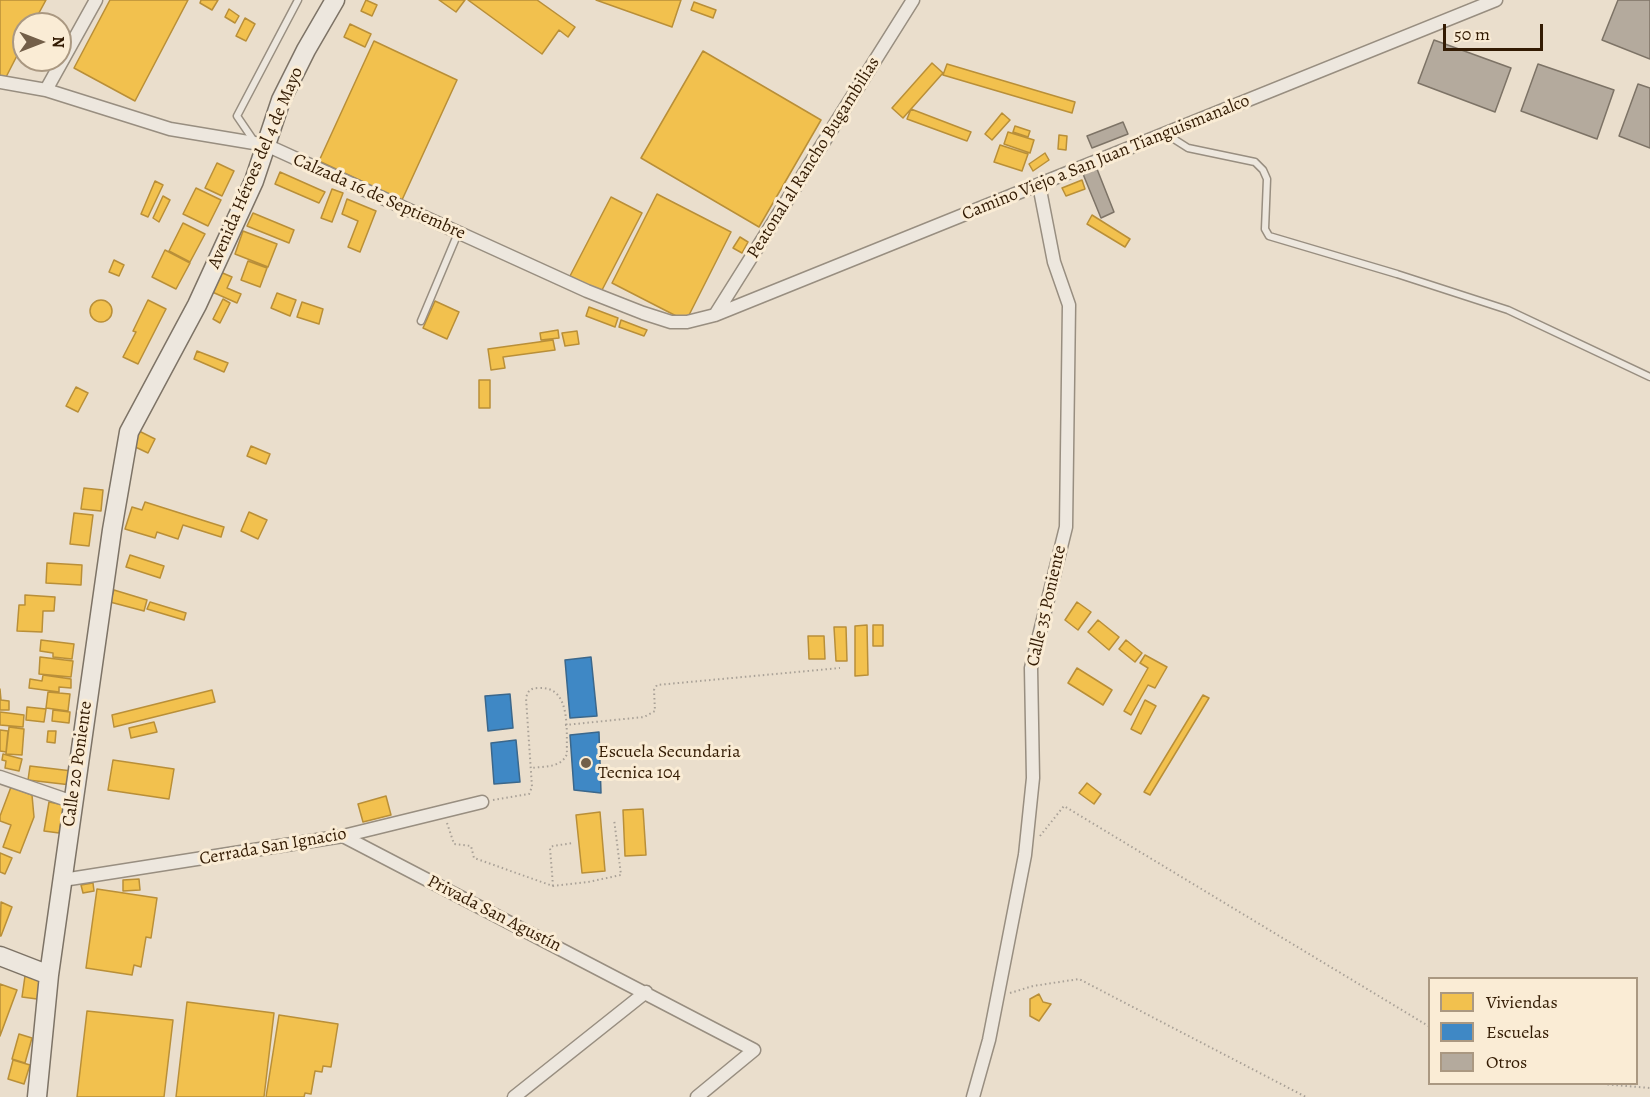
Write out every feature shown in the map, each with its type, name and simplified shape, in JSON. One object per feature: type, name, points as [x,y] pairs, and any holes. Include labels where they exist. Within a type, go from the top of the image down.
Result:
[{"type":"main road","name":"Avenida Héroes del 4 de Mayo","points":[[129,432],[197,305],[254,181],[261,144],[306,50],[335,0]]},
{"type":"main road","name":"Calle 20 Poniente","points":[[37,1097],[49,975],[112,530],[129,432]]},
{"type":"main road","points":[[0,956],[49,975]]},
{"type":"street","points":[[46,90],[96,0]]},
{"type":"street","name":"Peatonal al Rancho Bugambilias","points":[[715,315],[913,0]]},
{"type":"street","name":"Camino Viejo a San Juan Tianguismanalco","points":[[715,315],[1496,0]]},
{"type":"street","name":"Calzada 16 de Septiembre","points":[[0,82],[46,90],[170,129],[261,144],[587,291],[643,313],[671,322],[687,322],[715,315]]},
{"type":"street","name":"Calle 35 Poniente","points":[[973,1097],[989,1041],[1025,855],[1033,778],[1031,668],[1066,527],[1069,305],[1053,262],[1039,185]]},
{"type":"street","points":[[0,777],[73,802]]},
{"type":"street","name":"Cerrada San Ignacio","points":[[63,880],[343,836],[482,802]]},
{"type":"street","name":"Privada San Agustín","points":[[343,836],[754,1050],[697,1097]]},
{"type":"street","points":[[514,1097],[646,992]]},
{"type":"lane","points":[[261,144],[237,116],[298,0]]},
{"type":"lane","points":[[1165,134],[1188,148],[1255,162],[1263,170],[1267,179],[1265,230],[1269,236],[1398,274],[1508,310],[1650,377]]},
{"type":"lane","points":[[421,321],[458,233]]},
{"type":"path","points":[[565,725],[644,717],[655,711],[654,690],[657,685],[840,668]]},
{"type":"path","points":[[482,802],[529,794],[532,788],[532,768],[525,705],[527,693],[532,688],[545,687],[559,694],[564,708],[567,754],[564,761],[558,764],[532,768]]},
{"type":"path","points":[[1025,855],[1064,806],[1428,1026]]},
{"type":"path","points":[[444,812],[454,844],[471,846],[474,858],[553,886],[621,875],[614,819]]},
{"type":"path","points":[[553,886],[550,848],[573,843]]},
{"type":"path","points":[[996,997],[1033,986],[1079,979],[1306,1097]]},
{"type":"path","points":[[1622,1085],[1650,1088]]},
{"type":"building: Viviendas","points":[[0,0],[46,0],[40,12],[12,12],[12,65],[4,81],[0,79]]},
{"type":"building: Viviendas","points":[[110,0],[188,0],[135,101],[74,68]]},
{"type":"building: Viviendas","points":[[201,0],[218,0],[212,10],[200,3]]},
{"type":"building: Viviendas","points":[[366,0],[377,5],[372,16],[361,11]]},
{"type":"building: Viviendas","points":[[439,0],[465,0],[456,12]]},
{"type":"building: Viviendas","points":[[468,0],[537,0],[575,27],[568,37],[559,30],[542,54]]},
{"type":"building: Viviendas","points":[[596,0],[681,0],[672,27]]},
{"type":"building: Viviendas","points":[[694,2],[716,10],[713,18],[691,10]]},
{"type":"building: Viviendas","points":[[229,9],[239,16],[235,23],[225,17]]},
{"type":"building: Viviendas","points":[[245,18],[255,24],[246,41],[236,36]]},
{"type":"building: Viviendas","points":[[350,24],[371,34],[365,47],[344,37]]},
{"type":"building: Viviendas","points":[[374,41],[457,80],[402,200],[319,161]]},
{"type":"building: Viviendas","points":[[703,51],[821,120],[759,227],[641,158]]},
{"type":"building: Viviendas","points":[[932,63],[943,73],[903,118],[892,108]]},
{"type":"building: Viviendas","points":[[947,64],[1075,102],[1072,113],[943,75]]},
{"type":"building: Viviendas","points":[[911,109],[971,132],[967,141],[907,119]]},
{"type":"building: Viviendas","points":[[1002,113],[1010,120],[992,140],[985,134]]},
{"type":"building: Viviendas","points":[[1015,126],[1030,131],[1028,137],[1013,132]]},
{"type":"building: Viviendas","points":[[1008,132],[1034,140],[1030,153],[1004,144]]},
{"type":"building: Viviendas","points":[[1059,135],[1067,136],[1066,150],[1058,149]]},
{"type":"building: Viviendas","points":[[1000,145],[1028,154],[1022,171],[994,162]]},
{"type":"building: Viviendas","points":[[1045,153],[1049,160],[1033,171],[1029,164]]},
{"type":"building: Viviendas","points":[[217,163],[234,171],[222,196],[205,188]]},
{"type":"building: Viviendas","points":[[280,172],[325,192],[319,203],[275,184]]},
{"type":"building: Viviendas","points":[[1082,180],[1085,189],[1066,196],[1062,188]]},
{"type":"building: Viviendas","points":[[155,181],[163,185],[148,217],[141,214]]},
{"type":"building: Viviendas","points":[[196,188],[221,200],[208,226],[183,214]]},
{"type":"building: Viviendas","points":[[332,189],[343,193],[332,222],[321,218]]},
{"type":"building: Viviendas","points":[[657,194],[731,232],[686,321],[612,283]]},
{"type":"building: Viviendas","points":[[163,196],[170,200],[159,222],[153,218]]},
{"type":"building: Viviendas","points":[[611,197],[642,213],[601,292],[570,276]]},
{"type":"building: Viviendas","points":[[347,199],[376,211],[360,252],[348,247],[358,221],[342,214]]},
{"type":"building: Viviendas","points":[[253,213],[294,230],[289,243],[247,226]]},
{"type":"building: Viviendas","points":[[1092,215],[1130,239],[1125,247],[1087,224]]},
{"type":"building: Viviendas","points":[[183,223],[205,234],[190,262],[169,251]]},
{"type":"building: Viviendas","points":[[243,231],[277,244],[268,267],[235,254]]},
{"type":"building: Viviendas","points":[[740,237],[748,242],[742,253],[733,248]]},
{"type":"building: Viviendas","points":[[165,250],[190,263],[176,289],[152,277]]},
{"type":"building: Viviendas","points":[[114,260],[124,265],[119,276],[109,272]]},
{"type":"building: Viviendas","points":[[248,261],[267,268],[260,287],[241,280]]},
{"type":"building: Viviendas","points":[[218,271],[232,277],[227,288],[241,294],[237,303],[210,291]]},
{"type":"building: Viviendas","points":[[277,293],[296,300],[290,316],[271,308]]},
{"type":"building: Viviendas","points":[[223,299],[230,303],[220,323],[213,319]]},
{"type":"building: Viviendas","points":[[101,300],[109,303],[112,311],[109,319],[101,322],[93,319],[90,311],[93,303]]},
{"type":"building: Viviendas","points":[[148,300],[166,309],[138,364],[123,357],[136,332],[133,331]]},
{"type":"building: Viviendas","points":[[435,301],[459,312],[447,339],[423,328]]},
{"type":"building: Viviendas","points":[[302,302],[323,309],[319,324],[297,317]]},
{"type":"building: Viviendas","points":[[589,307],[618,318],[615,327],[586,316]]},
{"type":"building: Viviendas","points":[[621,320],[647,330],[644,336],[619,327]]},
{"type":"building: Viviendas","points":[[558,330],[559,338],[541,340],[540,333]]},
{"type":"building: Viviendas","points":[[577,331],[579,344],[565,346],[562,333]]},
{"type":"building: Viviendas","points":[[553,340],[555,350],[503,357],[505,368],[491,370],[488,349]]},
{"type":"building: Viviendas","points":[[197,351],[228,363],[224,372],[194,359]]},
{"type":"building: Viviendas","points":[[479,380],[490,380],[490,408],[479,408]]},
{"type":"building: Viviendas","points":[[76,387],[88,393],[78,412],[66,406]]},
{"type":"building: Viviendas","points":[[135,429],[155,439],[148,453],[129,444]]},
{"type":"building: Viviendas","points":[[251,446],[270,454],[266,464],[247,456]]},
{"type":"building: Viviendas","points":[[84,488],[103,490],[101,511],[81,509]]},
{"type":"building: Viviendas","points":[[145,502],[224,527],[221,537],[183,525],[178,539],[157,532],[155,538],[125,529],[132,507],[142,510]]},
{"type":"building: Viviendas","points":[[249,512],[267,520],[258,539],[241,531]]},
{"type":"building: Viviendas","points":[[74,513],[93,515],[89,546],[70,544]]},
{"type":"building: Viviendas","points":[[130,555],[164,566],[160,578],[126,567]]},
{"type":"building: Viviendas","points":[[47,563],[82,565],[81,585],[46,583]]},
{"type":"building: Viviendas","points":[[114,590],[147,600],[144,611],[110,602]]},
{"type":"building: Viviendas","points":[[25,595],[55,597],[54,611],[43,611],[42,632],[17,631],[19,605],[25,605]]},
{"type":"building: Viviendas","points":[[150,602],[186,613],[184,620],[147,609]]},
{"type":"building: Viviendas","points":[[1077,602],[1091,612],[1078,630],[1065,620]]},
{"type":"building: Viviendas","points":[[1098,620],[1119,637],[1109,650],[1088,632]]},
{"type":"building: Viviendas","points":[[867,625],[868,675],[855,676],[855,626]]},
{"type":"building: Viviendas","points":[[873,625],[883,625],[883,646],[873,646]]},
{"type":"building: Viviendas","points":[[834,627],[846,627],[847,661],[836,661]]},
{"type":"building: Viviendas","points":[[808,636],[824,636],[825,659],[809,659]]},
{"type":"building: Viviendas","points":[[41,640],[74,644],[72,659],[53,657],[53,653],[40,651]]},
{"type":"building: Viviendas","points":[[1126,640],[1142,653],[1135,662],[1119,649]]},
{"type":"building: Viviendas","points":[[1145,655],[1167,667],[1155,688],[1148,685],[1131,715],[1124,711],[1148,668],[1140,663]]},
{"type":"building: Viviendas","points":[[40,657],[73,661],[71,677],[39,674]]},
{"type":"building: Viviendas","points":[[1077,668],[1112,690],[1103,705],[1068,683]]},
{"type":"building: Viviendas","points":[[43,675],[71,679],[71,688],[59,687],[59,692],[29,688],[30,679],[42,681]]},
{"type":"building: Viviendas","points":[[0,689],[1,700],[9,701],[9,710],[0,710]]},
{"type":"building: Viviendas","points":[[212,690],[215,702],[114,727],[112,715]]},
{"type":"building: Viviendas","points":[[48,692],[70,694],[68,711],[46,708]]},
{"type":"building: Viviendas","points":[[1203,695],[1209,698],[1150,795],[1144,792]]},
{"type":"building: Viviendas","points":[[1145,700],[1156,706],[1141,734],[1131,729]]},
{"type":"building: Viviendas","points":[[27,707],[46,709],[44,722],[26,720]]},
{"type":"building: Viviendas","points":[[53,710],[70,712],[69,723],[52,721]]},
{"type":"building: Viviendas","points":[[0,712],[24,715],[23,727],[0,725]]},
{"type":"building: Viviendas","points":[[154,722],[157,732],[131,738],[129,728]]},
{"type":"building: Viviendas","points":[[9,727],[24,729],[22,755],[6,754]]},
{"type":"building: Viviendas","points":[[0,730],[8,731],[6,752],[0,751]]},
{"type":"building: Viviendas","points":[[48,731],[56,731],[55,743],[47,742]]},
{"type":"building: Viviendas","points":[[3,754],[22,759],[19,771],[5,768],[6,761],[2,760]]},
{"type":"building: Viviendas","points":[[113,760],[174,769],[169,799],[108,790]]},
{"type":"building: Viviendas","points":[[30,766],[72,771],[71,785],[28,780]]},
{"type":"building: Viviendas","points":[[1087,783],[1101,794],[1094,804],[1079,793]]},
{"type":"building: Viviendas","points":[[11,787],[32,795],[34,817],[20,853],[3,847],[11,825],[0,821],[0,816]]},
{"type":"building: Viviendas","points":[[386,796],[391,815],[363,822],[358,804]]},
{"type":"building: Viviendas","points":[[49,802],[64,805],[59,833],[44,831]]},
{"type":"building: Viviendas","points":[[643,809],[646,855],[625,856],[623,810]]},
{"type":"building: Viviendas","points":[[600,812],[605,871],[582,873],[576,815]]},
{"type":"building: Viviendas","points":[[0,853],[12,858],[5,874],[0,872]]},
{"type":"building: Viviendas","points":[[139,879],[140,890],[123,891],[123,880]]},
{"type":"building: Viviendas","points":[[93,883],[94,891],[83,893],[81,885]]},
{"type":"building: Viviendas","points":[[97,889],[157,898],[151,938],[146,937],[141,967],[134,965],[132,975],[86,968]]},
{"type":"building: Viviendas","points":[[1,902],[12,907],[0,936]]},
{"type":"building: Viviendas","points":[[25,976],[40,978],[37,999],[22,997]]},
{"type":"building: Viviendas","points":[[0,984],[17,990],[0,1036]]},
{"type":"building: Viviendas","points":[[1039,994],[1043,1002],[1051,1004],[1039,1021],[1030,1016],[1030,999]]},
{"type":"building: Viviendas","points":[[187,1002],[274,1013],[264,1097],[176,1097]]},
{"type":"building: Viviendas","points":[[87,1011],[173,1020],[164,1097],[77,1097]]},
{"type":"building: Viviendas","points":[[279,1015],[338,1024],[331,1067],[323,1066],[322,1072],[315,1071],[311,1094],[305,1093],[304,1097],[266,1097]]},
{"type":"building: Viviendas","points":[[19,1034],[32,1038],[25,1063],[12,1059]]},
{"type":"building: Viviendas","points":[[13,1060],[30,1065],[24,1084],[8,1079]]},
{"type":"building: Escuelas","name":"Escuela Secundaria Tecnica 104","points":[[591,657],[597,716],[570,718],[565,660]]},
{"type":"building: Escuelas","points":[[510,694],[513,728],[488,731],[485,696]]},
{"type":"building: Escuelas","name":"Escuela Secundaria Tecnica 104","points":[[599,732],[601,793],[574,790],[570,735]]},
{"type":"building: Escuelas","points":[[516,740],[520,782],[494,784],[491,743]]},
{"type":"building: Otros","points":[[1618,0],[1650,0],[1650,59],[1602,40]]},
{"type":"building: Otros","points":[[1434,40],[1511,68],[1495,112],[1418,83]]},
{"type":"building: Otros","points":[[1538,64],[1614,90],[1597,139],[1521,111]]},
{"type":"building: Otros","points":[[1638,84],[1650,88],[1650,148],[1619,136]]},
{"type":"building: Otros","points":[[1123,122],[1128,134],[1092,148],[1087,136]]},
{"type":"building: Otros","points":[[1097,169],[1114,212],[1101,218],[1083,174]]},
{"type":"place","name":"Escuela Secundaria Tecnica 104","points":[[586,763]]}]
